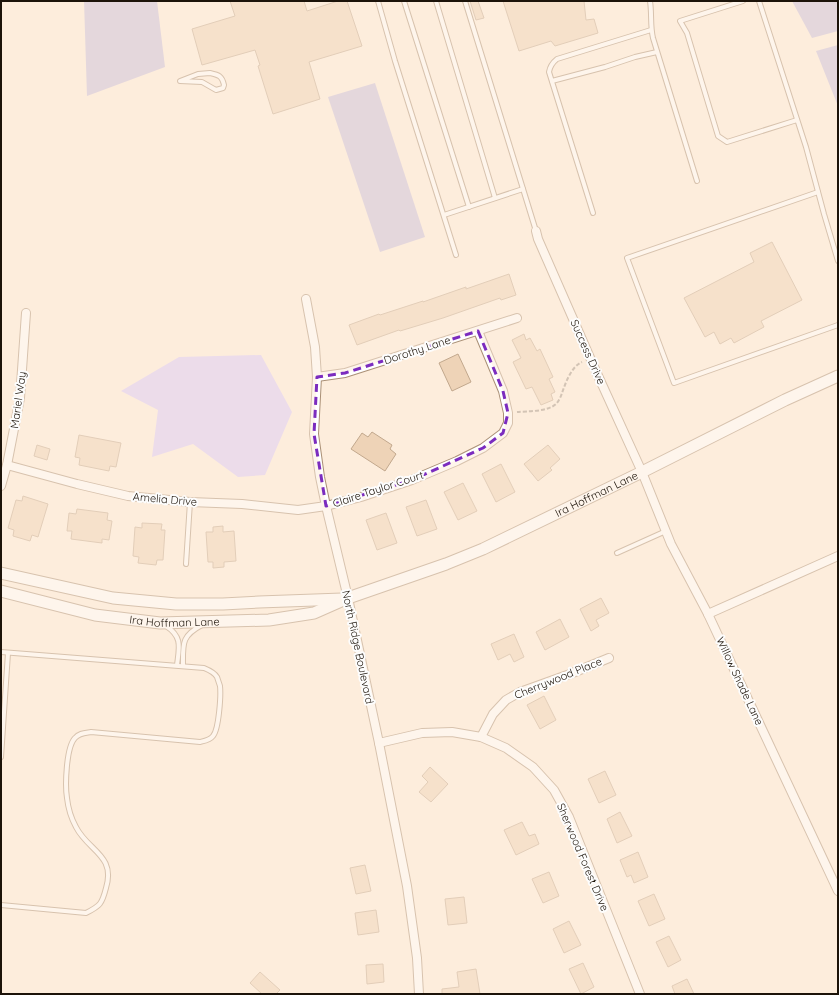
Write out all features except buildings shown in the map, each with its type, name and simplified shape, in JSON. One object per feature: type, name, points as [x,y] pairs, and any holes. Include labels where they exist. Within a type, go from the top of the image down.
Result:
[{"type":"main road","name":"Ira Hoffman Lane","points":[[1,591],[95,615],[160,623],[269,620],[314,613],[348,598],[446,564],[483,549],[642,472],[785,400],[838,376]]},
{"type":"main road","name":"Ira Hoffman Lane","points":[[1,573],[113,598],[176,604],[223,604],[348,598]]},
{"type":"street","name":"Success Drive","points":[[536,231],[642,472]]},
{"type":"street","name":"North Ridge Boulevard","points":[[306,300],[315,347],[317,376],[314,434],[320,477],[379,743],[407,886],[418,958],[419,994]]},
{"type":"street","name":"Mariel Way","points":[[1,486],[7,465],[20,398],[26,313]]},
{"type":"street","name":"Dorothy Lane","points":[[317,376],[345,373],[516,318]]},
{"type":"street","name":"Claire Taylor Court","points":[[326,506],[361,497],[412,480],[483,448],[503,433],[508,423],[508,413],[503,391],[478,331]]},
{"type":"street","name":"Amelia Drive","points":[[7,465],[76,484],[128,496],[190,502],[242,504],[298,510],[326,506]]},
{"type":"street","name":"Willow Shade Lane","points":[[642,472],[671,544],[708,614],[838,891]]},
{"type":"street","points":[[708,614],[838,556]]},
{"type":"street","name":"Cherrywood Place","points":[[481,737],[493,714],[506,700],[520,692],[609,658]]},
{"type":"street","name":"Sherwood Forest Drive","points":[[379,743],[422,733],[452,732],[481,737],[506,748],[533,767],[554,790],[569,817],[640,994]]},
{"type":"lane","points":[[378,1],[395,61],[456,255]]},
{"type":"lane","points":[[404,1],[469,207]]},
{"type":"lane","points":[[436,1],[495,198]]},
{"type":"lane","points":[[465,1],[536,231]]},
{"type":"lane","points":[[650,1],[652,14],[651,30],[697,181]]},
{"type":"lane","points":[[743,1],[680,21],[687,33],[718,136],[727,142],[797,120]]},
{"type":"lane","points":[[759,1],[797,120],[838,261]]},
{"type":"lane","points":[[593,213],[552,82],[550,67],[557,59],[651,30]]},
{"type":"lane","points":[[552,82],[635,57],[657,52]]},
{"type":"lane","points":[[210,73],[218,75],[223,79],[224,85],[223,88],[216,90],[202,82],[180,81],[198,74],[210,73]]},
{"type":"lane","points":[[444,215],[523,189]]},
{"type":"lane","points":[[818,192],[627,258],[674,383],[838,325]]},
{"type":"lane","points":[[186,564],[190,502]]},
{"type":"lane","points":[[617,553],[666,531]]},
{"type":"lane","points":[[183,666],[183,650],[188,635],[208,621]]},
{"type":"lane","points":[[160,623],[169,628],[178,639],[177,665]]},
{"type":"lane","points":[[1,652],[204,668],[216,675],[220,684],[220,693],[217,728],[213,736],[208,740],[200,742],[91,732],[82,733],[75,738],[70,745],[67,762],[67,797],[76,827],[84,839],[103,858],[106,864],[108,871],[107,886],[103,899],[97,907],[86,912],[1,905]]},
{"type":"lane","points":[[1,757],[8,652]]},
{"type":"path","points":[[508,413],[541,410],[556,404],[569,375],[578,364],[591,359]]},
{"type":"highlighted area","points":[[478,331],[503,391],[508,413],[503,433],[483,448],[412,480],[326,506],[314,434],[317,377],[345,373]]},
{"type":"shaded area","points":[[84,1],[157,1],[165,67],[87,96]]},
{"type":"shaded area","points":[[792,1],[838,1],[838,31],[812,38]]},
{"type":"shaded area","points":[[838,45],[838,106],[816,51]]},
{"type":"shaded area","points":[[375,83],[425,237],[380,252],[328,97]]},
{"type":"shaded area","points":[[261,355],[292,412],[265,475],[238,477],[193,444],[152,457],[158,410],[121,391],[179,357]]}]
